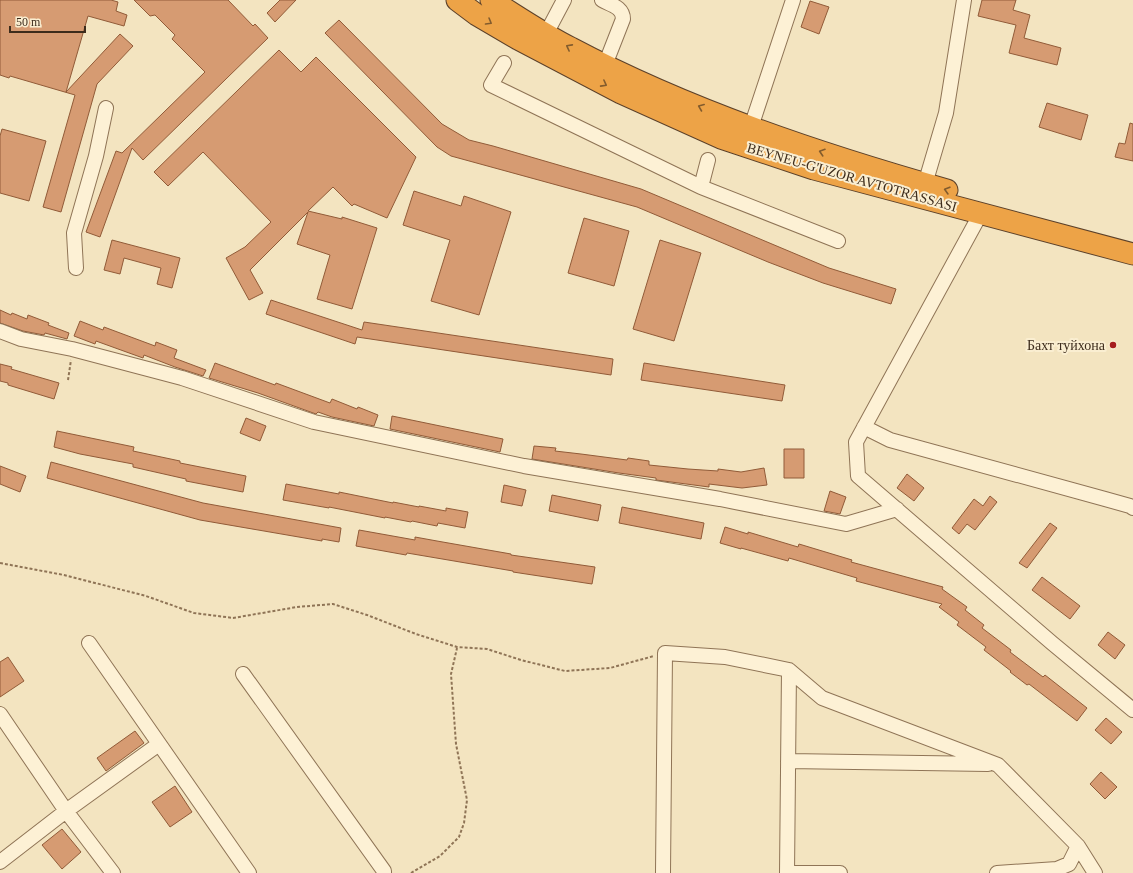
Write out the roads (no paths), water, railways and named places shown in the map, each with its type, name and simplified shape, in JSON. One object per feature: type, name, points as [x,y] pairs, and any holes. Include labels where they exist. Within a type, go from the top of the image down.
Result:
[{"type":"highway","name":"BEYNEU-G'UZOR AVTOTRASSASI","points":[[457,0],[477,15],[518,39],[621,93],[721,138],[814,169],[1133,254]]},
{"type":"highway","name":"BEYNEU-G'UZOR AVTOTRASSASI","points":[[490,0],[546,34],[605,66],[657,89],[747,125],[811,148],[925,184],[1133,240]]},
{"type":"highway","points":[[735,143],[747,125]]},
{"type":"street","points":[[546,34],[564,0]]},
{"type":"street","points":[[602,0],[620,10],[623,14],[623,19],[605,66]]},
{"type":"street","points":[[747,125],[793,0]]},
{"type":"street","points":[[925,184],[946,113],[964,0]]},
{"type":"street","points":[[504,63],[491,85],[701,187],[838,241]]},
{"type":"street","points":[[76,268],[74,233],[96,156],[106,108]]},
{"type":"street","points":[[701,187],[708,160]]},
{"type":"street","points":[[981,214],[856,442],[858,476],[896,510],[1133,710]]},
{"type":"street","points":[[0,331],[21,339],[72,348],[182,378],[314,422],[524,466],[720,500],[846,524],[896,510]]},
{"type":"street","points":[[864,428],[890,440],[1133,508]]},
{"type":"street","points":[[89,643],[248,873]]},
{"type":"street","points":[[663,873],[665,653],[725,657],[789,670],[822,698],[998,764],[1078,846],[1095,873]]},
{"type":"street","points":[[789,670],[787,873],[840,873]]},
{"type":"street","points":[[243,674],[384,873]]},
{"type":"street","points":[[0,714],[66,811],[113,873]]},
{"type":"street","points":[[0,862],[66,811],[159,744]]},
{"type":"street","points":[[788,761],[998,764]]},
{"type":"street","points":[[997,873],[1057,869],[1069,864],[1078,846]]},
{"type":"place","name":"Бахт туйхона","points":[[1113,345]]}]
